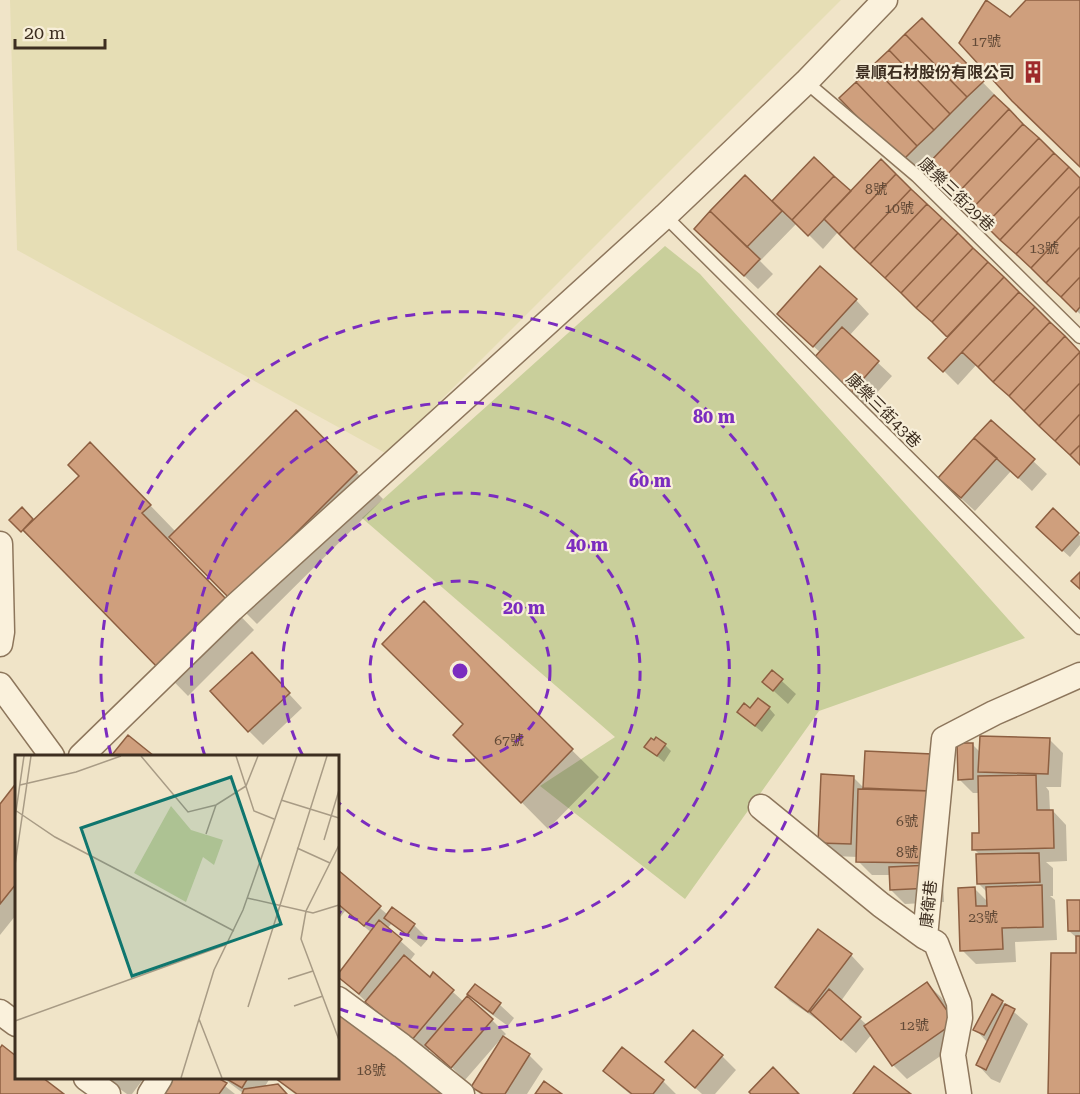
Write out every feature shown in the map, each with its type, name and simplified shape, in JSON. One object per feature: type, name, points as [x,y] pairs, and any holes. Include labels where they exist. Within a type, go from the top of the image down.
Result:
[{"type":"street","points":[[82,755],[232,609],[665,216],[806,82],[885,0]]},
{"type":"street","points":[[0,544],[2,632],[0,644]]},
{"type":"street","name":"康衛巷","points":[[959,1094],[952,1055],[960,1018],[959,1003],[936,943],[925,937],[945,739],[994,713],[1080,675]]},
{"type":"street","points":[[0,685],[51,755]]},
{"type":"street","points":[[761,807],[925,937]]},
{"type":"street","points":[[339,1000],[462,1094]]},
{"type":"street","points":[[0,1011],[15,1023]]},
{"type":"street","points":[[89,1079],[108,1094]]},
{"type":"street","points":[[150,1094],[159,1079]]},
{"type":"lane","name":"康樂三街29巷","points":[[806,82],[917,176],[1080,337]]},
{"type":"lane","name":"康樂三街43巷","points":[[665,216],[1080,628]]},
{"type":"shaded area","points":[[10,0],[841,0],[387,454],[17,250]]},
{"type":"green space","points":[[665,246],[700,274],[1025,638],[819,711],[685,899],[540,786],[615,737],[362,518]]},
{"type":"building","name":"景順石材股份有限公司","points":[[986,0],[1010,17],[1026,0],[1080,0],[1080,167],[1012,101],[959,43]]},
{"type":"building","points":[[922,18],[984,81],[967,97],[905,34]]},
{"type":"building","points":[[905,34],[967,97],[950,114],[889,50]]},
{"type":"building","points":[[889,50],[950,114],[934,130],[872,66]]},
{"type":"building","points":[[872,66],[934,130],[917,146],[856,82]]},
{"type":"building","points":[[856,82],[917,146],[901,162],[839,98]]},
{"type":"building","points":[[994,95],[1009,109],[940,182],[925,167]]},
{"type":"building","points":[[1009,109],[1023,124],[955,196],[940,182]]},
{"type":"building","points":[[1023,124],[1039,138],[970,211],[955,196]]},
{"type":"building","points":[[1039,138],[1054,153],[985,225],[970,211]]},
{"type":"building","points":[[1054,153],[1069,167],[1000,240],[985,225]]},
{"type":"building","points":[[814,157],[834,176],[792,220],[772,201]]},
{"type":"building","points":[[881,159],[896,174],[839,234],[824,219]]},
{"type":"building","points":[[1069,167],[1080,178],[1080,186],[1016,254],[1000,240]]},
{"type":"building","points":[[896,174],[911,189],[854,249],[839,234]]},
{"type":"building","points":[[745,175],[782,211],[747,247],[710,211]]},
{"type":"building","points":[[834,176],[851,191],[808,236],[792,220]]},
{"type":"building","points":[[1080,186],[1080,216],[1031,268],[1016,254]]},
{"type":"building","points":[[911,189],[927,204],[870,264],[854,249]]},
{"type":"building","points":[[927,204],[942,218],[885,278],[870,264]]},
{"type":"building","points":[[710,211],[760,259],[744,276],[694,229]]},
{"type":"building","points":[[1080,216],[1080,247],[1046,283],[1031,268]]},
{"type":"building","points":[[942,218],[958,233],[901,293],[885,278]]},
{"type":"building","points":[[958,233],[973,248],[916,308],[901,293]]},
{"type":"building","points":[[1080,247],[1080,277],[1061,297],[1046,283]]},
{"type":"building","points":[[973,248],[988,262],[932,322],[916,308]]},
{"type":"building","points":[[988,262],[1004,277],[947,337],[932,322]]},
{"type":"building","points":[[820,266],[857,299],[813,347],[777,314]]},
{"type":"building","points":[[1004,277],[1019,292],[943,372],[928,358]]},
{"type":"building","points":[[1080,277],[1080,307],[1076,312],[1061,297]]},
{"type":"building","points":[[1019,292],[1035,307],[978,367],[962,352]]},
{"type":"building","points":[[1035,307],[1050,322],[993,382],[978,367]]},
{"type":"building","points":[[1050,322],[1065,336],[1009,396],[993,382]]},
{"type":"building","points":[[842,327],[879,361],[850,394],[812,360]]},
{"type":"building","points":[[1065,336],[1080,352],[1024,411],[1009,396]]},
{"type":"building","points":[[1080,352],[1080,383],[1039,426],[1024,411]]},
{"type":"building","points":[[1080,383],[1080,414],[1055,441],[1039,426]]},
{"type":"building","points":[[296,410],[357,472],[230,599],[169,537]]},
{"type":"building","points":[[1080,414],[1080,445],[1070,455],[1055,441]]},
{"type":"building","points":[[991,420],[1035,459],[1018,478],[974,438]]},
{"type":"building","points":[[974,438],[997,458],[961,498],[938,478]]},
{"type":"building","points":[[90,442],[151,505],[142,513],[229,602],[160,670],[23,530],[79,476],[68,465]]},
{"type":"building","points":[[1080,445],[1080,465],[1070,455]]},
{"type":"building","points":[[22,507],[33,519],[21,532],[9,520]]},
{"type":"building","points":[[1053,508],[1079,533],[1062,551],[1036,527]]},
{"type":"building","points":[[1080,572],[1080,589],[1071,581]]},
{"type":"building","points":[[424,601],[573,749],[521,803],[453,735],[463,724],[382,644]]},
{"type":"building","points":[[252,652],[290,693],[248,732],[210,691]]},
{"type":"building","points":[[772,670],[783,679],[773,691],[762,682]]},
{"type":"building","points":[[758,698],[770,707],[755,726],[737,712],[744,703],[750,708]]},
{"type":"building","points":[[128,735],[153,755],[112,755]]},
{"type":"building","points":[[980,736],[1050,738],[1048,774],[978,772]]},
{"type":"building","points":[[656,737],[666,744],[657,756],[644,747],[651,738],[654,740]]},
{"type":"building","points":[[957,743],[973,743],[973,779],[958,780]]},
{"type":"building","points":[[865,751],[932,754],[931,791],[863,788]]},
{"type":"building","points":[[821,774],[854,776],[851,844],[818,843]]},
{"type":"building","points":[[1036,775],[1037,810],[1053,810],[1054,848],[972,850],[972,833],[979,833],[978,776]]},
{"type":"building","points":[[14,786],[15,885],[0,904],[0,804]]},
{"type":"building","points":[[858,789],[930,791],[928,863],[856,862]]},
{"type":"building","points":[[1039,853],[1040,882],[977,884],[976,854]]},
{"type":"building","points":[[930,865],[931,888],[890,890],[889,867]]},
{"type":"building","points":[[339,871],[381,906],[364,926],[339,905]]},
{"type":"building","points":[[1042,885],[1043,927],[1002,928],[1003,949],[960,951],[958,888],[975,887],[976,906],[987,906],[986,887]]},
{"type":"building","points":[[1067,900],[1080,900],[1080,931],[1068,931]]},
{"type":"building","points":[[392,907],[415,924],[407,935],[384,918]]},
{"type":"building","points":[[379,920],[402,939],[359,994],[339,978],[339,973]]},
{"type":"building","points":[[818,929],[852,954],[808,1012],[775,987]]},
{"type":"building","points":[[1076,936],[1080,936],[1080,1094],[1048,1094],[1051,953],[1076,953]]},
{"type":"building","points":[[404,955],[430,977],[433,972],[454,990],[411,1041],[365,1002]]},
{"type":"building","points":[[927,982],[955,1022],[892,1066],[864,1026]]},
{"type":"building","points":[[475,984],[501,1003],[493,1014],[467,994]]},
{"type":"building","points":[[829,989],[861,1017],[841,1040],[810,1012]]},
{"type":"building","points":[[992,994],[1003,1001],[984,1035],[973,1030]]},
{"type":"building","points":[[467,996],[493,1019],[451,1068],[425,1045]]},
{"type":"building","points":[[1005,1004],[1015,1009],[986,1070],[976,1065]]},
{"type":"building","points":[[339,1013],[443,1092],[442,1094],[297,1094],[276,1079],[339,1079]]},
{"type":"building","points":[[693,1030],[723,1055],[695,1088],[665,1062]]},
{"type":"building","points":[[503,1036],[530,1054],[505,1094],[483,1094],[471,1087]]},
{"type":"building","points":[[2,1045],[15,1055],[15,1079],[44,1079],[64,1094],[0,1094],[0,1048]]},
{"type":"building","points":[[622,1047],[664,1080],[653,1094],[632,1094],[603,1071]]},
{"type":"building","points":[[874,1066],[911,1094],[853,1094]]},
{"type":"building","points":[[773,1067],[799,1094],[751,1094],[749,1092]]},
{"type":"building","points":[[165,1079],[220,1079],[227,1083],[219,1094],[163,1094]]},
{"type":"building","points":[[227,1079],[247,1079],[242,1088]]},
{"type":"building","points":[[544,1081],[562,1094],[535,1094]]},
{"type":"building","points":[[278,1084],[287,1094],[242,1094],[244,1089]]},
{"type":"place","name":"景順石材股份有限公司","points":[[1033,72]]}]
